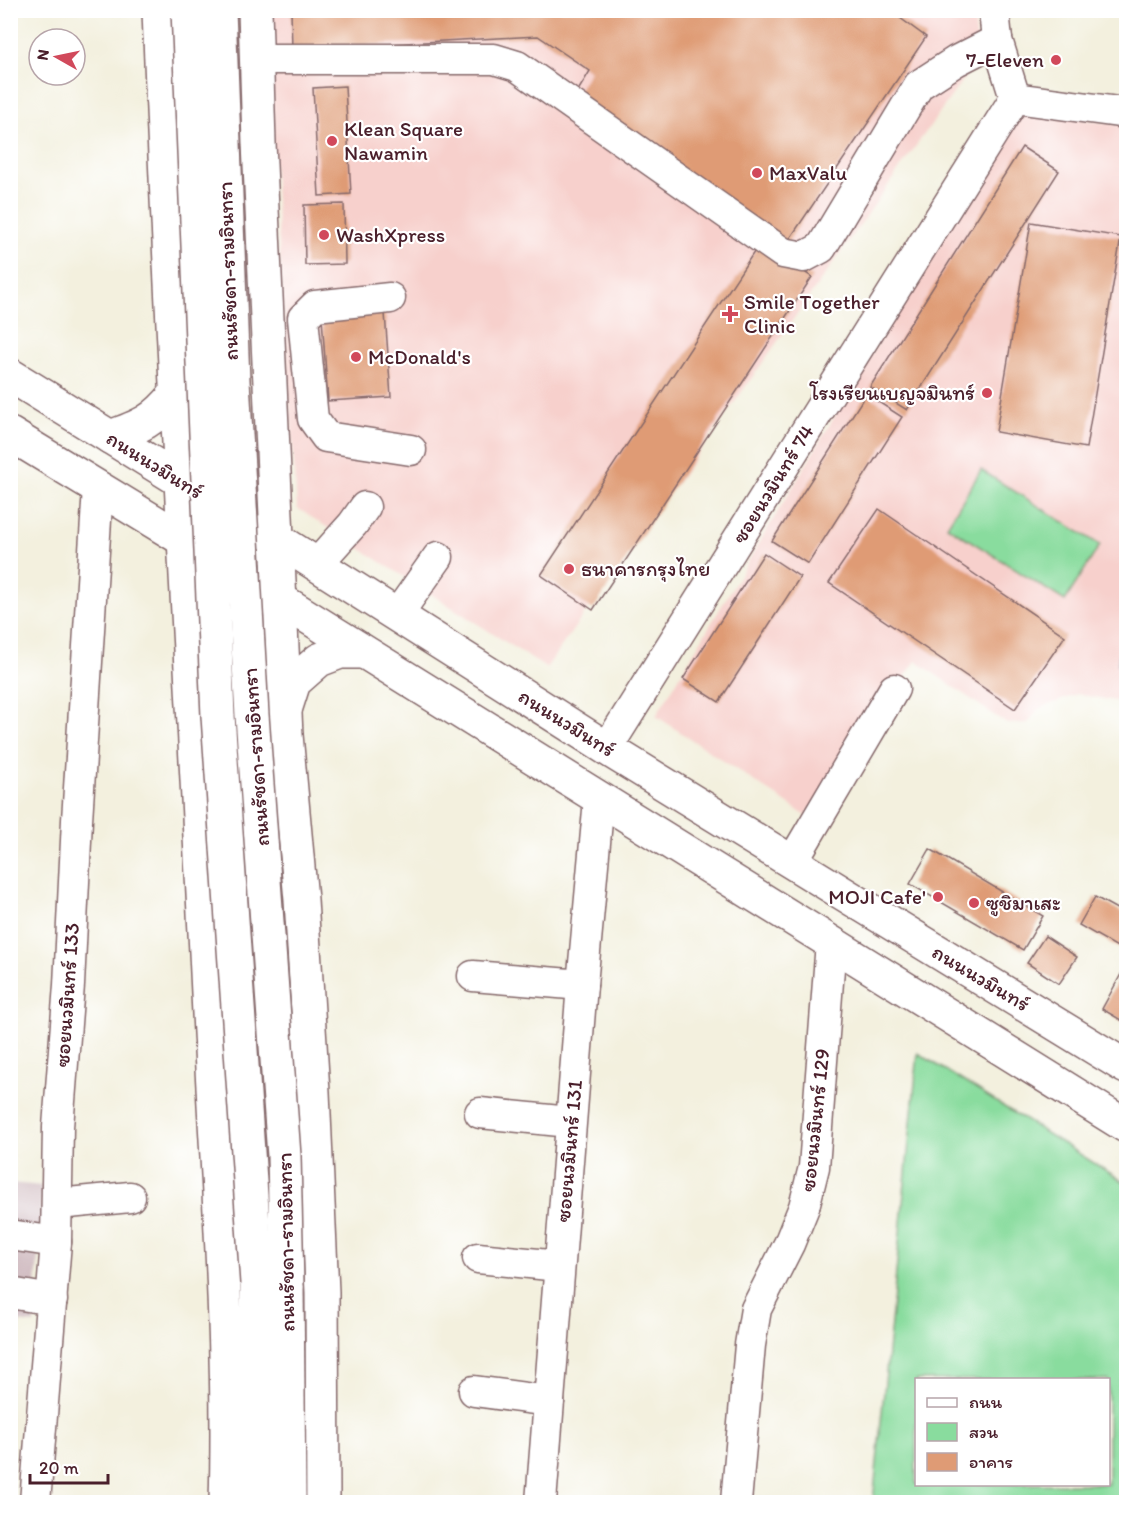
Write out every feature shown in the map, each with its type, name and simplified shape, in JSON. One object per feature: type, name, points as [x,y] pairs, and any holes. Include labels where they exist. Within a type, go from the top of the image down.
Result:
[{"type":"main road","points":[[159,10],[175,395],[226,1359],[226,1503]]},
{"type":"main road","name":"ถนนรัชดา-รามอินทรา","points":[[188,10],[218,716],[272,1285],[289,1503]]},
{"type":"main road","name":"ถนนรัชดา-รามอินทรา","points":[[219,10],[233,381],[252,715],[284,1156],[272,1285],[257,1503]]},
{"type":"main road","name":"ถนนรัชดา-รามอินทรา","points":[[255,10],[273,481],[285,603],[286,722],[314,1104],[322,1292],[323,1503]]},
{"type":"main road","points":[[164,150],[183,178],[216,186],[242,173],[259,143]]},
{"type":"main road","name":"ถนนนวมินทร์","points":[[10,375],[317,564],[607,748],[1126,1067]]},
{"type":"main road","points":[[98,488],[116,441],[162,412],[175,395]]},
{"type":"main road","points":[[10,434],[184,539],[361,652],[1126,1126]]},
{"type":"main road","points":[[285,603],[317,564]]},
{"type":"main road","points":[[194,722],[204,706],[234,696],[286,722],[294,682],[319,660],[340,652],[361,652]]},
{"type":"street","points":[[994,10],[997,40],[1015,98],[1126,113]]},
{"type":"street","points":[[256,59],[494,59],[517,66],[783,253],[804,257],[821,248],[919,85],[956,61],[997,40]]},
{"type":"street","name":"ซอยนวมินทร์ 74","points":[[607,748],[1015,98]]},
{"type":"street","points":[[390,297],[315,306],[303,318],[313,419],[326,437],[411,450]]},
{"type":"street","name":"ซอยนวมินทร์ 133","points":[[27,1496],[52,1300],[58,1204],[58,1127],[69,985],[98,488]]},
{"type":"street","points":[[317,564],[365,507]]},
{"type":"street","points":[[397,615],[438,557]]},
{"type":"street","points":[[792,862],[894,689]]},
{"type":"street","name":"ซอยนวมินทร์ 131","points":[[541,1503],[570,1122],[599,800]]},
{"type":"street","name":"ซอยนวมินทร์ 129","points":[[736,1503],[750,1345],[756,1310],[801,1216],[814,1167],[831,942]]},
{"type":"street","points":[[473,976],[582,986]]},
{"type":"street","points":[[480,1113],[570,1122]]},
{"type":"street","points":[[58,1204],[130,1197]]},
{"type":"street","points":[[10,1235],[56,1242]]},
{"type":"street","points":[[478,1258],[559,1266]]},
{"type":"street","points":[[10,1293],[52,1300]]},
{"type":"street","points":[[474,1391],[549,1401]]},
{"type":"shaded area","points":[[263,11],[973,11],[979,57],[546,668],[297,508]]},
{"type":"shaded area","name":"โรงเรียนเบญจมินทร์","points":[[1018,109],[1126,126],[1126,703],[1077,694],[1038,709],[1028,723],[1007,724],[916,661],[806,816],[656,716]]},
{"type":"shaded area","points":[[10,1183],[42,1186],[34,1324],[11,1321]]},
{"type":"green space","points":[[981,470],[1100,545],[1065,601],[947,526]]},
{"type":"green space","points":[[918,1053],[1126,1183],[1126,1502],[873,1502]]},
{"type":"water","points":[[1126,615],[1126,666],[1118,665]]},
{"type":"building","name":"MaxValu","points":[[291,10],[889,10],[926,37],[785,246],[573,99],[590,71],[538,36],[292,49]]},
{"type":"building","name":"Klean Square Nawamin","points":[[345,86],[351,194],[319,196],[313,88]]},
{"type":"building","points":[[1022,147],[1059,171],[907,410],[870,387]]},
{"type":"building","name":"WashXpress","points":[[344,204],[345,264],[305,265],[304,205]]},
{"type":"building","points":[[1031,222],[1121,237],[1086,448],[996,432]]},
{"type":"building","points":[[760,243],[812,277],[593,610],[541,575]]},
{"type":"building","name":"McDonald's","points":[[385,313],[391,397],[328,401],[322,318]]},
{"type":"building","points":[[866,394],[902,417],[808,564],[772,541]]},
{"type":"building","points":[[879,509],[1065,636],[1015,709],[829,583]]},
{"type":"building","points":[[764,553],[800,577],[719,702],[683,679]]},
{"type":"building","points":[[930,849],[1043,916],[1023,950],[910,884]]},
{"type":"building","points":[[1095,897],[1126,914],[1126,952],[1079,925]]},
{"type":"building","points":[[1045,936],[1077,957],[1059,984],[1027,963]]},
{"type":"building","points":[[1126,965],[1126,1023],[1102,1009]]},
{"type":"place","name":"7-Eleven","points":[[1056,60]]},
{"type":"place","name":"Klean Square Nawamin","points":[[332,141]]},
{"type":"place","name":"MaxValu","points":[[757,173]]},
{"type":"place","name":"WashXpress","points":[[324,235]]},
{"type":"place","name":"Smile Together Clinic","points":[[730,314]]},
{"type":"place","name":"McDonald's","points":[[356,357]]},
{"type":"place","name":"โรงเรียนเบญจมินทร์","points":[[987,393]]},
{"type":"place","name":"ธนาคารกรุงไทย","points":[[569,569]]},
{"type":"place","name":"MOJI Cafe'","points":[[938,897]]},
{"type":"place","name":"ซูชิมาเสะ","points":[[974,903]]}]
